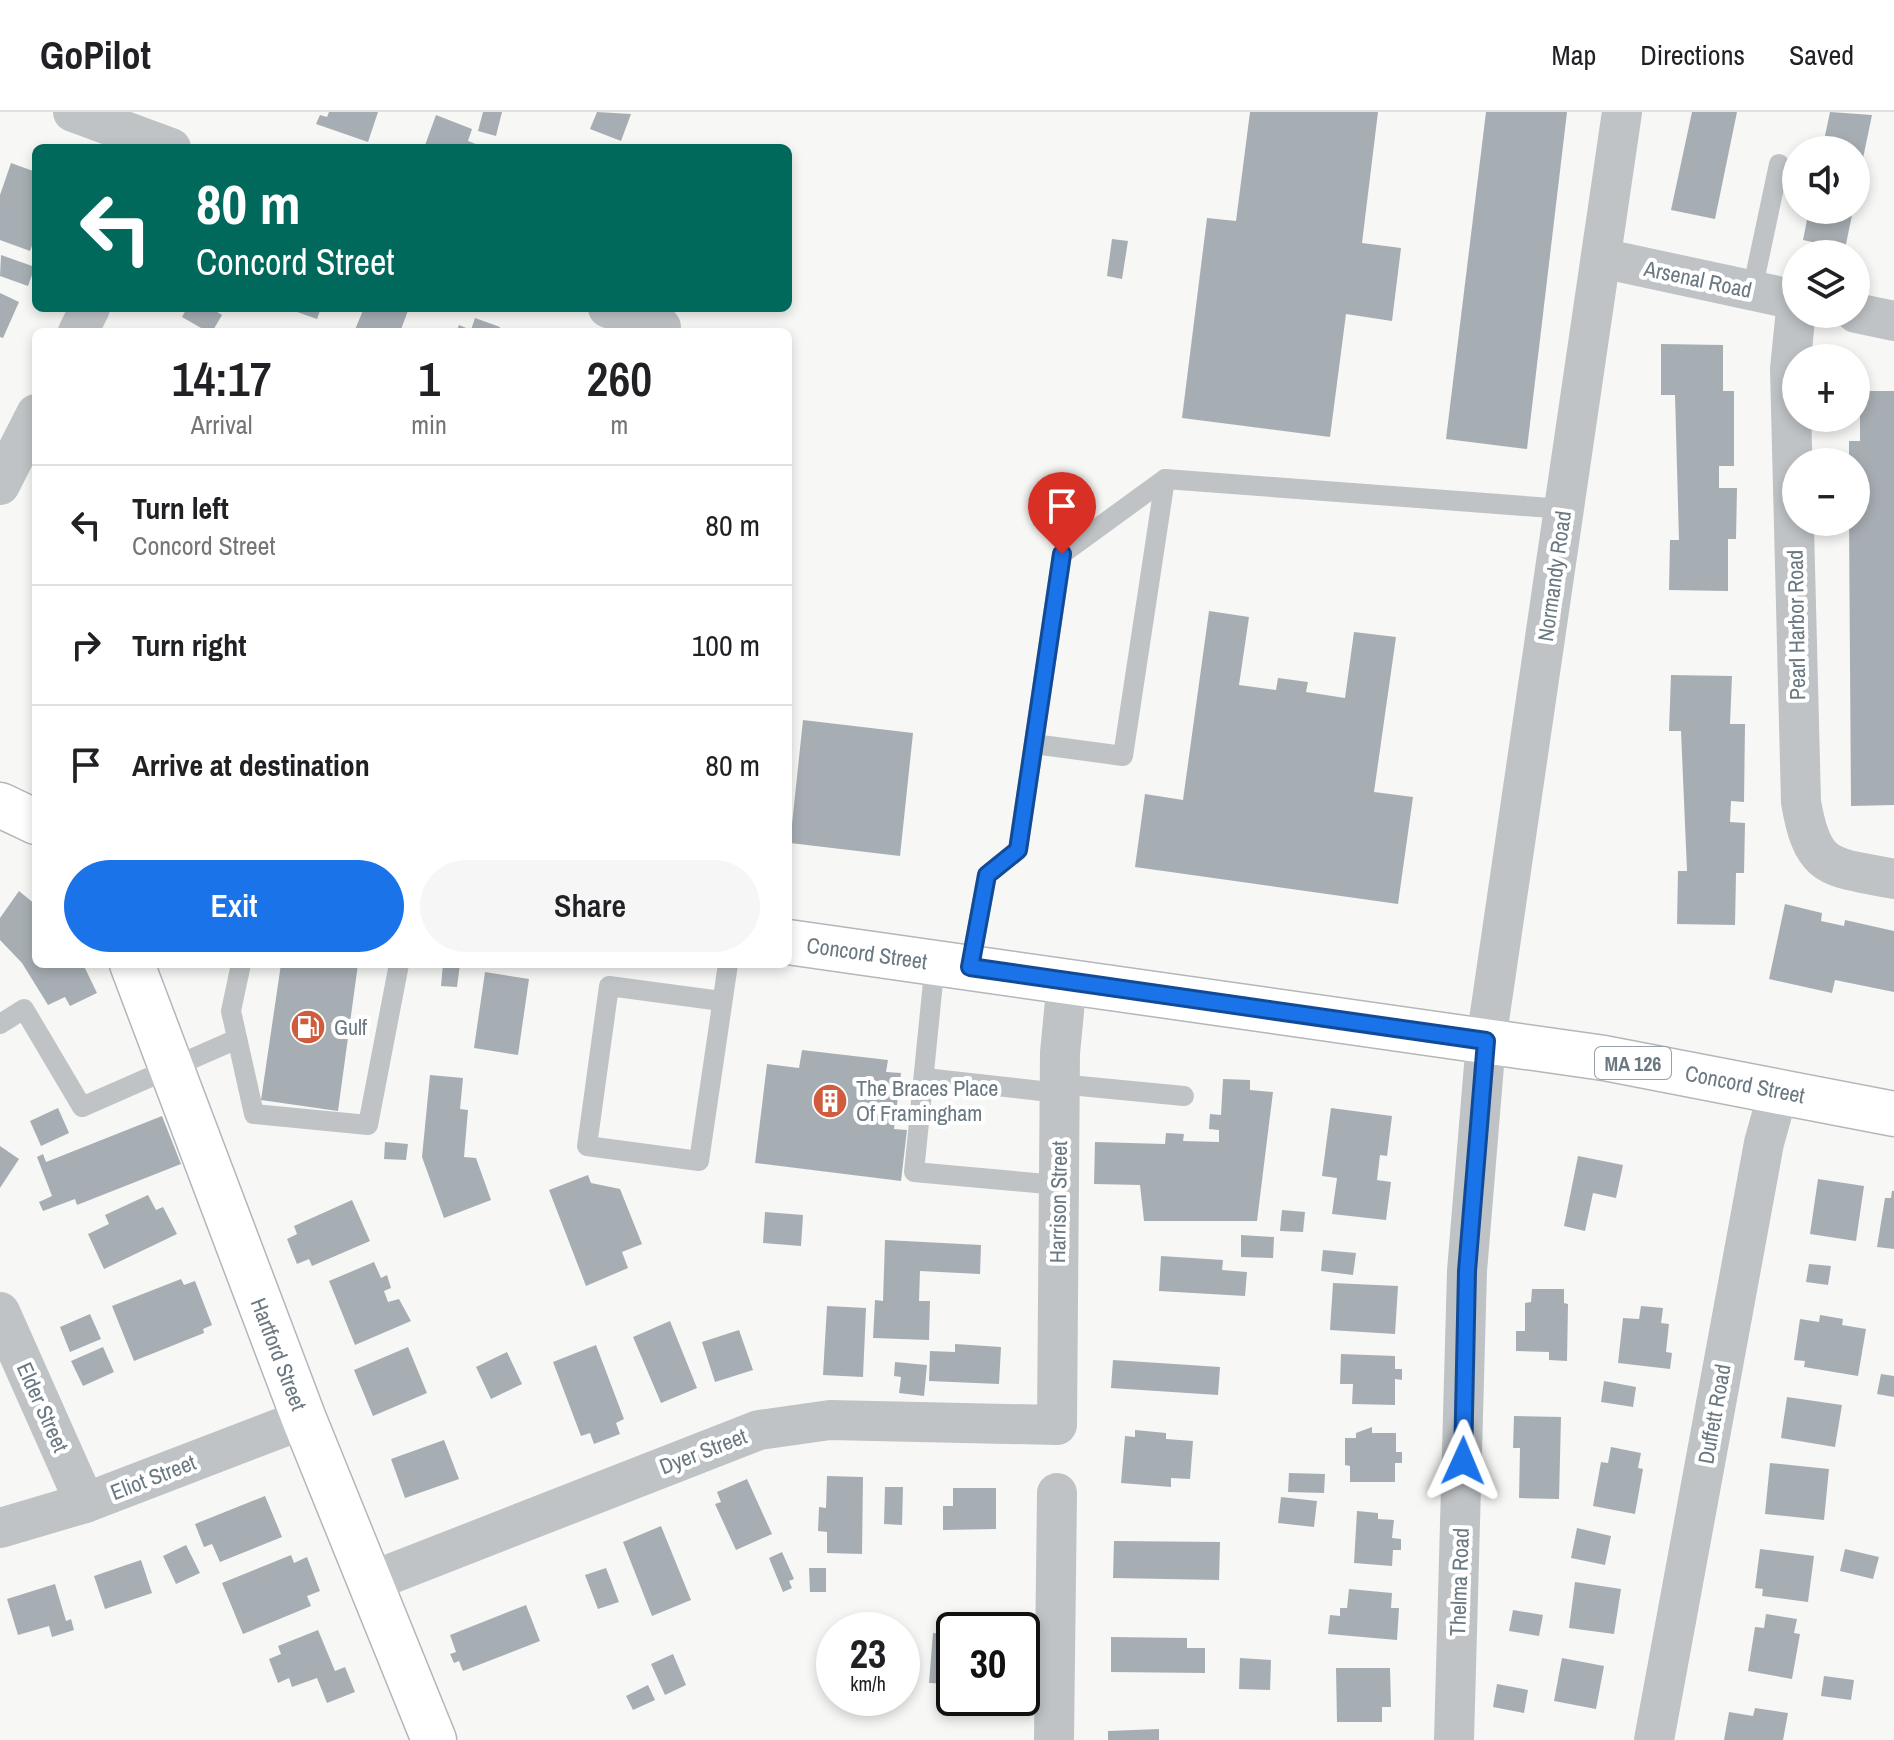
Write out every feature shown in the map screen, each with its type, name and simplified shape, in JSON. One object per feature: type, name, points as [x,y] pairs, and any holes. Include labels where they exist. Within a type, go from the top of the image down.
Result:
[{"type":"main road","points":[[0,805],[32,820]]},
{"type":"main road","name":"Concord Street","points":[[792,943],[1486,1041],[1779,1089],[1894,1114]]},
{"type":"main road","name":"Hartford Street","points":[[133,968],[304,1419],[434,1740]]},
{"type":"street","points":[[73,112],[160,144]]},
{"type":"street","name":"Normandy Road","points":[[1486,1041],[1622,112]]},
{"type":"street","name":"Arsenal Road","points":[[1601,258],[1782,297]]},
{"type":"street","points":[[619,312],[661,327]]},
{"type":"street","points":[[1870,316],[1894,321]]},
{"type":"street","name":"Pearl Harbor Road","points":[[1794,328],[1790,369],[1801,802],[1811,846],[1826,861],[1894,879]]},
{"type":"street","points":[[0,485],[32,422]]},
{"type":"street","name":"Harrison Street","points":[[1057,1425],[1059,1089],[1067,980]]},
{"type":"street","name":"Thelma Road","points":[[1454,1740],[1467,1271],[1486,1041]]},
{"type":"street","name":"Duffett Road","points":[[1654,1740],[1764,1143],[1779,1089]]},
{"type":"street","name":"Elder Street","points":[[0,1312],[85,1503]]},
{"type":"street","name":"Eliot Street","points":[[0,1528],[85,1503],[304,1419]]},
{"type":"street","name":"Dyer Street","points":[[370,1582],[759,1430],[830,1420],[1057,1425]]},
{"type":"street","points":[[1054,1740],[1057,1493]]},
{"type":"lane","points":[[1752,291],[1779,164]]},
{"type":"lane","points":[[1058,1185],[914,1172],[925,1078],[952,964],[987,875],[1018,850],[1062,554],[1165,479],[1564,509]]},
{"type":"lane","points":[[1034,744],[1123,756],[1165,479]]},
{"type":"lane","points":[[240,968],[231,1011],[254,1114],[368,1125],[398,968]]},
{"type":"lane","points":[[721,1001],[609,986],[587,1146],[699,1161],[727,968]]},
{"type":"lane","points":[[0,1024],[24,1009],[82,1107],[237,1039]]},
{"type":"lane","points":[[925,1078],[1184,1096]]},
{"type":"building","points":[[329,112],[378,112],[368,142],[316,124],[320,115],[327,117]]},
{"type":"building","points":[[483,112],[502,112],[496,136],[478,131]]},
{"type":"building","points":[[597,112],[631,114],[621,141],[590,129]]},
{"type":"building","points":[[1250,112],[1378,112],[1362,243],[1401,248],[1392,321],[1346,314],[1330,437],[1182,418],[1207,218],[1236,221]]},
{"type":"building","points":[[1486,112],[1567,112],[1527,449],[1446,439]]},
{"type":"building","points":[[1692,112],[1737,112],[1715,219],[1671,210]]},
{"type":"building","points":[[1830,112],[1872,115],[1868,136],[1825,136]]},
{"type":"building","points":[[436,115],[472,129],[468,141],[476,144],[425,144]]},
{"type":"building","points":[[11,163],[32,171],[30,251],[0,240],[0,195]]},
{"type":"building","points":[[1806,224],[1850,224],[1847,240],[1803,240]]},
{"type":"building","points":[[1112,239],[1128,241],[1122,279],[1107,276]]},
{"type":"building","points":[[1,255],[32,266],[28,286],[0,276]]},
{"type":"building","points":[[0,293],[19,302],[3,338],[0,337]]},
{"type":"building","points":[[185,312],[217,312],[222,315],[214,328],[201,328],[182,317]]},
{"type":"building","points":[[297,312],[320,312],[317,319]]},
{"type":"building","points":[[362,312],[408,312],[402,328],[356,328]]},
{"type":"building","points":[[475,318],[500,327],[500,328],[472,328]]},
{"type":"building","points":[[1661,344],[1723,345],[1723,391],[1734,391],[1734,466],[1719,466],[1719,488],[1737,488],[1736,539],[1728,539],[1728,591],[1669,590],[1670,540],[1679,540],[1675,395],[1661,395]]},
{"type":"building","points":[[1870,391],[1894,391],[1894,805],[1851,806],[1849,536],[1870,536],[1870,448],[1849,448],[1849,441],[1860,441],[1860,432],[1870,432]]},
{"type":"building","points":[[1209,611],[1249,617],[1239,685],[1276,690],[1278,678],[1308,682],[1306,692],[1345,698],[1354,632],[1396,637],[1374,792],[1413,797],[1398,904],[1135,867],[1145,794],[1183,800]]},
{"type":"building","points":[[1671,675],[1732,676],[1730,724],[1745,724],[1744,802],[1731,801],[1730,822],[1745,823],[1744,873],[1736,873],[1735,925],[1677,924],[1678,871],[1687,871],[1681,731],[1669,731]]},
{"type":"building","points":[[803,720],[913,733],[900,856],[792,843]]},
{"type":"building","points":[[19,891],[32,902],[32,968],[85,968],[97,993],[70,1006],[65,997],[48,1005],[22,963],[0,940],[0,918]]},
{"type":"building","points":[[1785,904],[1822,913],[1821,921],[1844,926],[1845,920],[1894,931],[1894,992],[1835,980],[1832,993],[1769,979]]},
{"type":"building","points":[[280,968],[357,968],[338,1111],[261,1100]]},
{"type":"building","points":[[443,968],[459,968],[457,987],[441,986]]},
{"type":"building","points":[[485,972],[529,979],[518,1055],[474,1048]]},
{"type":"building","name":"The Braces Place Of Framingham","points":[[802,1050],[888,1060],[886,1072],[901,1073],[894,1129],[907,1130],[901,1181],[755,1163],[767,1064],[799,1068]]},
{"type":"building","points":[[430,1075],[463,1078],[460,1109],[468,1110],[464,1157],[476,1158],[491,1200],[444,1218],[422,1157]]},
{"type":"building","points":[[1223,1079],[1250,1080],[1250,1090],[1273,1092],[1257,1221],[1144,1221],[1140,1185],[1094,1184],[1095,1142],[1165,1144],[1166,1133],[1184,1134],[1183,1141],[1219,1142],[1219,1130],[1209,1129],[1210,1114],[1221,1115]]},
{"type":"building","points":[[58,1108],[69,1133],[41,1146],[30,1121]]},
{"type":"building","points":[[1331,1108],[1392,1116],[1387,1156],[1380,1155],[1377,1180],[1391,1182],[1386,1220],[1332,1214],[1337,1178],[1322,1176]]},
{"type":"building","points":[[162,1116],[181,1164],[77,1205],[75,1199],[43,1211],[39,1202],[52,1196],[37,1157],[43,1154],[46,1162]]},
{"type":"building","points":[[385,1142],[408,1144],[406,1160],[384,1159]]},
{"type":"building","points":[[0,1146],[19,1159],[0,1188]]},
{"type":"building","points":[[1578,1156],[1623,1165],[1616,1198],[1593,1193],[1585,1231],[1564,1226]]},
{"type":"building","points":[[588,1175],[591,1183],[620,1189],[642,1244],[622,1252],[628,1268],[586,1286],[549,1190]]},
{"type":"building","points":[[1818,1179],[1864,1186],[1856,1241],[1810,1234]]},
{"type":"building","points":[[1892,1191],[1894,1249],[1877,1247],[1885,1198],[1891,1198]]},
{"type":"building","points":[[148,1195],[156,1210],[163,1207],[177,1234],[104,1269],[88,1234],[109,1224],[105,1215]]},
{"type":"building","points":[[352,1200],[370,1241],[312,1266],[309,1259],[297,1264],[287,1239],[297,1234],[294,1226]]},
{"type":"building","points":[[1282,1210],[1305,1212],[1303,1232],[1280,1231]]},
{"type":"building","points":[[765,1212],[803,1215],[801,1246],[763,1243]]},
{"type":"building","points":[[1241,1235],[1274,1237],[1273,1258],[1241,1257]]},
{"type":"building","points":[[885,1240],[981,1245],[980,1274],[920,1271],[919,1301],[930,1301],[929,1340],[873,1338],[875,1300],[883,1301]]},
{"type":"building","points":[[1323,1250],[1356,1253],[1353,1275],[1321,1271]]},
{"type":"building","points":[[1161,1256],[1223,1260],[1222,1270],[1247,1272],[1245,1296],[1159,1291]]},
{"type":"building","points":[[374,1262],[381,1278],[387,1275],[391,1288],[384,1291],[388,1302],[399,1299],[411,1321],[355,1345],[329,1281]]},
{"type":"building","points":[[1809,1264],[1831,1266],[1828,1285],[1806,1282]]},
{"type":"building","points":[[181,1279],[184,1285],[195,1281],[212,1325],[203,1329],[204,1333],[134,1361],[112,1306]]},
{"type":"building","points":[[1333,1283],[1398,1286],[1395,1334],[1330,1330]]},
{"type":"building","points":[[1532,1289],[1564,1289],[1564,1303],[1568,1304],[1567,1361],[1549,1360],[1549,1352],[1516,1351],[1516,1331],[1525,1331],[1525,1303],[1531,1302]]},
{"type":"building","points":[[827,1306],[866,1308],[863,1377],[823,1375]]},
{"type":"building","points":[[1641,1306],[1663,1308],[1661,1323],[1669,1324],[1666,1352],[1672,1353],[1670,1369],[1618,1363],[1623,1318],[1639,1319]]},
{"type":"building","points":[[90,1314],[101,1339],[70,1352],[60,1327]]},
{"type":"building","points":[[1820,1315],[1843,1319],[1842,1325],[1866,1329],[1858,1376],[1804,1367],[1805,1361],[1794,1360],[1800,1319],[1819,1322]]},
{"type":"building","points":[[670,1321],[697,1388],[661,1403],[633,1337]]},
{"type":"building","points":[[739,1330],[753,1370],[715,1382],[702,1342]]},
{"type":"building","points":[[955,1344],[1001,1347],[999,1384],[929,1381],[930,1351],[955,1352]]},
{"type":"building","points":[[596,1345],[624,1419],[616,1423],[620,1434],[594,1444],[590,1433],[581,1436],[553,1362]]},
{"type":"building","points":[[103,1347],[114,1372],[83,1386],[71,1361]]},
{"type":"building","points":[[408,1347],[427,1393],[373,1416],[354,1370]]},
{"type":"building","points":[[507,1352],[522,1384],[491,1399],[476,1367]]},
{"type":"building","points":[[1341,1354],[1395,1356],[1395,1369],[1402,1369],[1402,1380],[1395,1379],[1395,1405],[1352,1404],[1353,1384],[1340,1384]]},
{"type":"building","points":[[1113,1360],[1220,1367],[1218,1395],[1111,1388]]},
{"type":"building","points":[[895,1362],[927,1365],[924,1396],[899,1393],[901,1377],[894,1376]]},
{"type":"building","points":[[1881,1374],[1894,1376],[1894,1397],[1877,1394]]},
{"type":"building","points":[[1604,1381],[1636,1387],[1633,1407],[1601,1402]]},
{"type":"building","points":[[1787,1397],[1842,1405],[1835,1447],[1781,1438]]},
{"type":"building","points":[[1514,1416],[1561,1417],[1559,1499],[1519,1498],[1520,1448],[1513,1448]]},
{"type":"building","points":[[1372,1427],[1372,1433],[1396,1433],[1396,1452],[1402,1452],[1402,1463],[1395,1463],[1395,1482],[1350,1482],[1350,1466],[1345,1465],[1345,1438],[1356,1438],[1356,1433]]},
{"type":"building","points":[[1135,1430],[1166,1433],[1166,1439],[1193,1441],[1190,1479],[1171,1478],[1171,1487],[1121,1483],[1125,1436],[1135,1437]]},
{"type":"building","points":[[444,1440],[459,1479],[405,1498],[391,1459]]},
{"type":"building","points":[[1611,1447],[1641,1453],[1638,1468],[1643,1469],[1635,1514],[1593,1506],[1601,1462],[1608,1463]]},
{"type":"building","points":[[1770,1463],[1829,1469],[1824,1520],[1765,1514]]},
{"type":"building","points":[[1289,1473],[1325,1474],[1324,1493],[1288,1492]]},
{"type":"building","points":[[827,1476],[863,1477],[862,1554],[827,1553],[827,1532],[818,1531],[819,1507],[826,1508]]},
{"type":"building","points":[[747,1479],[772,1534],[736,1550],[715,1504],[721,1502],[717,1492]]},
{"type":"building","points":[[885,1487],[903,1487],[902,1525],[884,1524]]},
{"type":"building","points":[[953,1488],[996,1488],[996,1529],[943,1530],[943,1506],[953,1506]]},
{"type":"building","points":[[265,1496],[282,1537],[220,1562],[212,1544],[204,1547],[195,1524]]},
{"type":"building","points":[[1281,1497],[1317,1501],[1314,1527],[1278,1523]]},
{"type":"building","points":[[1357,1511],[1378,1513],[1378,1519],[1394,1520],[1392,1538],[1401,1539],[1401,1550],[1393,1550],[1392,1566],[1354,1563]]},
{"type":"building","points":[[661,1526],[691,1600],[652,1616],[623,1542]]},
{"type":"building","points":[[1577,1528],[1611,1536],[1605,1565],[1571,1558]]},
{"type":"building","points":[[1114,1541],[1220,1542],[1219,1580],[1113,1578]]},
{"type":"building","points":[[186,1545],[200,1573],[176,1584],[163,1556]]},
{"type":"building","points":[[1760,1549],[1814,1556],[1808,1602],[1762,1596],[1763,1589],[1755,1588]]},
{"type":"building","points":[[1845,1549],[1879,1557],[1873,1579],[1840,1571]]},
{"type":"building","points":[[782,1552],[794,1579],[789,1581],[792,1588],[783,1592],[769,1558]]},
{"type":"building","points":[[291,1555],[294,1563],[307,1557],[320,1591],[307,1596],[311,1606],[243,1634],[222,1583]]},
{"type":"building","points":[[141,1560],[152,1593],[105,1609],[94,1576]]},
{"type":"building","points":[[606,1568],[619,1602],[598,1609],[585,1575]]},
{"type":"building","points":[[809,1568],[826,1568],[826,1592],[810,1592]]},
{"type":"building","points":[[1575,1582],[1621,1589],[1614,1634],[1569,1628]]},
{"type":"building","points":[[55,1584],[66,1621],[71,1619],[74,1630],[52,1637],[49,1626],[18,1635],[7,1599]]},
{"type":"building","points":[[1349,1589],[1392,1593],[1391,1608],[1399,1608],[1397,1640],[1328,1634],[1330,1615],[1340,1616],[1340,1608],[1347,1608]]},
{"type":"building","points":[[526,1605],[540,1641],[463,1671],[459,1661],[454,1663],[450,1654],[456,1652],[450,1635]]},
{"type":"building","points":[[1513,1610],[1543,1615],[1539,1636],[1509,1631]]},
{"type":"building","points":[[1766,1614],[1797,1619],[1794,1633],[1800,1634],[1792,1679],[1748,1671],[1755,1627],[1764,1628]]},
{"type":"building","points":[[318,1630],[335,1671],[345,1667],[355,1692],[327,1703],[317,1678],[292,1687],[289,1678],[278,1683],[269,1659],[281,1654],[278,1646]]},
{"type":"building","points":[[933,1633],[936,1633],[936,1683],[929,1683]]},
{"type":"building","points":[[1111,1637],[1187,1638],[1187,1648],[1205,1648],[1205,1673],[1111,1672]]},
{"type":"building","points":[[673,1654],[686,1685],[665,1695],[651,1664]]},
{"type":"building","points":[[1240,1658],[1271,1660],[1270,1690],[1239,1689]]},
{"type":"building","points":[[1562,1658],[1604,1666],[1596,1709],[1554,1701]]},
{"type":"building","points":[[1336,1668],[1390,1668],[1391,1707],[1382,1707],[1382,1722],[1337,1722]]},
{"type":"building","points":[[1824,1676],[1854,1680],[1851,1700],[1821,1696]]},
{"type":"building","points":[[1497,1684],[1528,1690],[1524,1713],[1493,1707]]},
{"type":"building","points":[[648,1685],[655,1700],[633,1710],[626,1696]]},
{"type":"building","points":[[1755,1708],[1788,1713],[1783,1740],[1724,1740],[1729,1712],[1753,1716]]},
{"type":"building","points":[[1159,1729],[1159,1740],[1108,1740],[1108,1731]]},
{"type":"place","name":"Gulf","points":[[308,1027]]},
{"type":"place","name":"The Braces Place Of Framingham","points":[[830,1101]]},
{"type":"route","points":[[1062,554],[1018,850],[987,875],[970,967],[1486,1041],[1467,1271],[1463,1461]]}]
